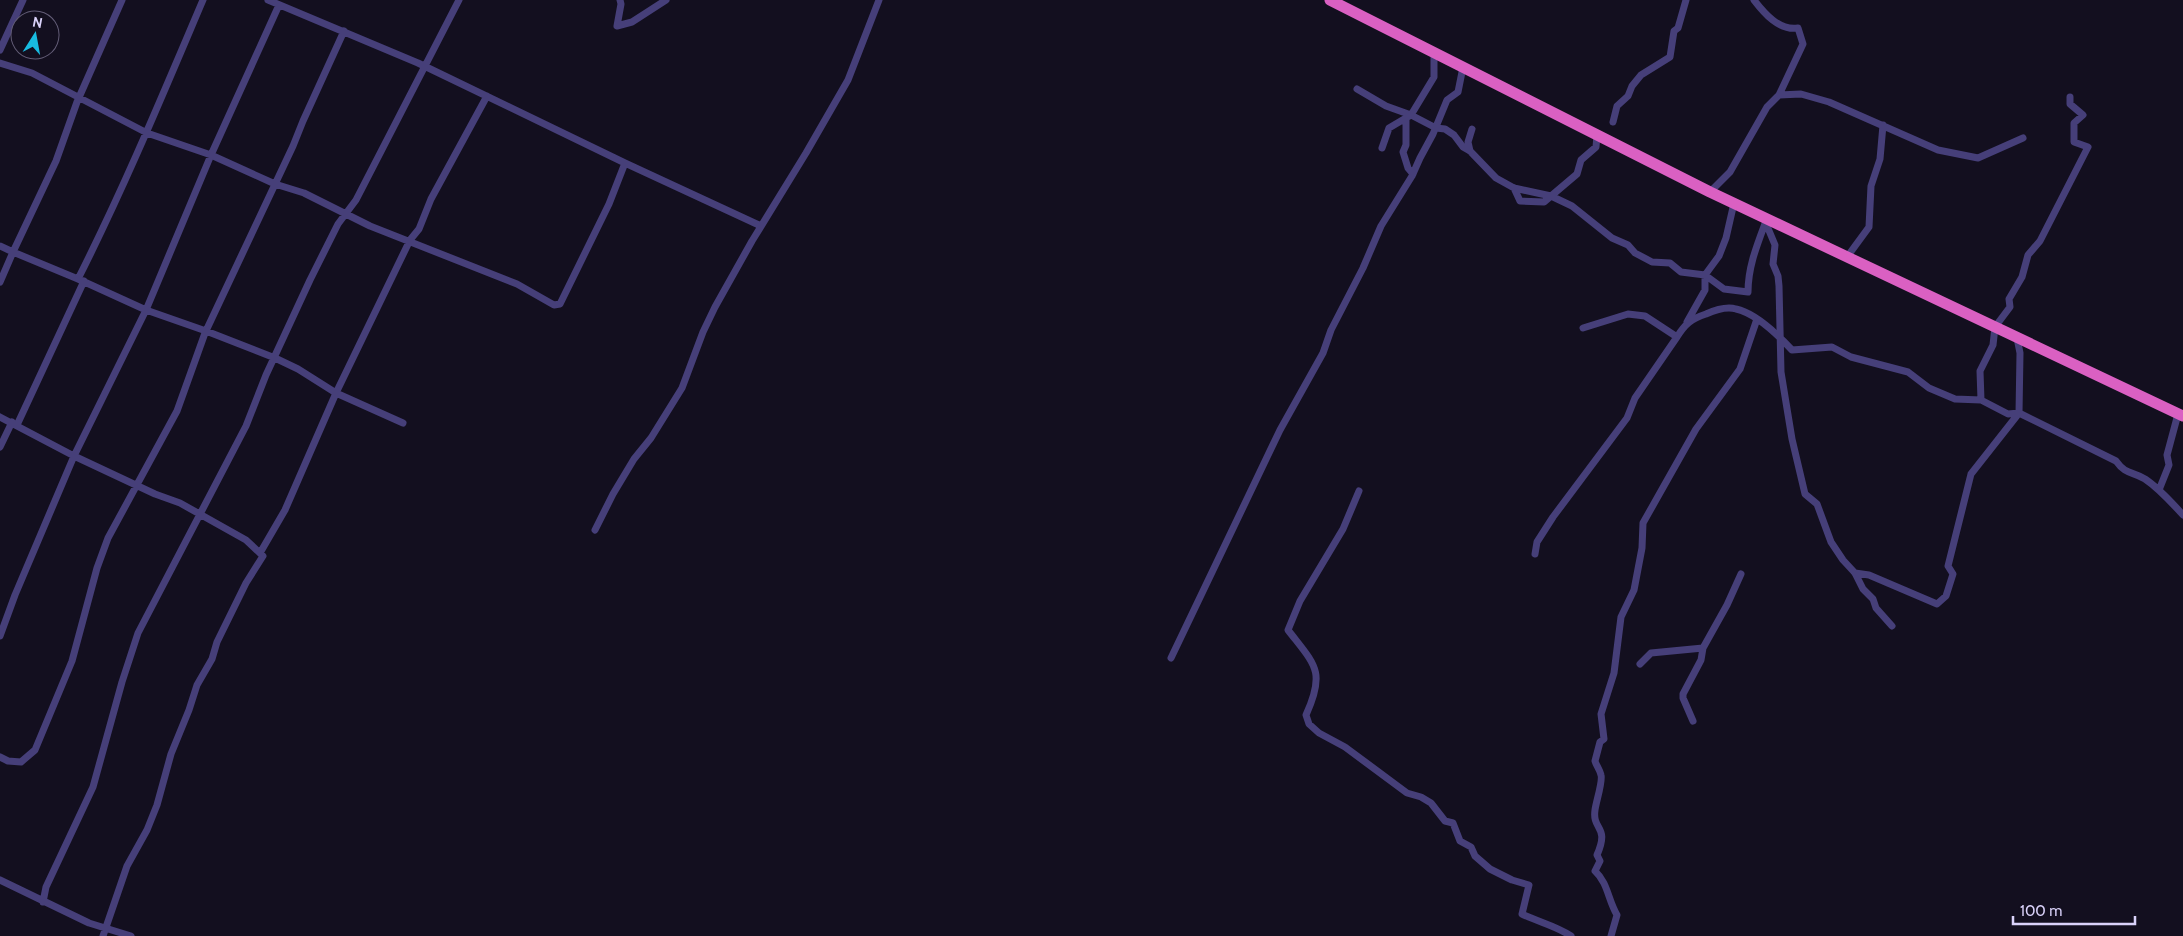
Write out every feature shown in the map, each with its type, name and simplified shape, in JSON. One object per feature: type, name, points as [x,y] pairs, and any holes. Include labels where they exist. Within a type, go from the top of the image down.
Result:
[{"type":"highway","points":[[1330,0],[1761,218],[2180,415]]},
{"type":"street","points":[[0,50],[23,0]]},
{"type":"street","points":[[0,282],[56,161],[79,98],[122,0]]},
{"type":"street","points":[[0,446],[14,424],[81,280],[107,216],[133,167],[203,0]]},
{"type":"street","points":[[268,0],[424,66],[625,164],[761,226]]},
{"type":"street","points":[[43,902],[46,887],[93,788],[122,682],[138,633],[242,434],[310,280],[338,224],[356,200],[459,0]]},
{"type":"street","points":[[620,0],[617,26],[632,22],[666,0]]},
{"type":"street","points":[[595,530],[613,494],[682,388],[703,332],[715,307],[848,80],[880,0]]},
{"type":"street","points":[[1613,122],[1617,106],[1628,96],[1632,86],[1641,75],[1670,57],[1674,31],[1678,28],[1686,0]]},
{"type":"street","points":[[1710,192],[1730,172],[1767,107],[1780,95],[1803,44],[1798,28],[1788,27],[1775,22],[1764,14],[1754,0]]},
{"type":"street","points":[[0,636],[15,595],[74,456],[146,310],[211,156],[279,4]]},
{"type":"street","points":[[0,757],[8,761],[21,762],[35,750],[72,661],[97,568],[108,538],[177,410],[206,330],[344,31]]},
{"type":"street","points":[[1382,148],[1389,128],[1408,116],[1434,77],[1434,52]]},
{"type":"street","points":[[0,62],[32,73],[147,133],[211,156],[275,184],[304,193],[370,226],[410,240],[517,284],[554,304],[560,304],[609,204],[625,164]]},
{"type":"street","points":[[1171,658],[1280,430],[1323,353],[1330,330],[1363,268],[1381,226],[1394,209],[1413,174],[1436,128],[1447,100],[1458,92],[1463,67]]},
{"type":"street","points":[[1357,89],[1386,106],[1436,128],[1445,129],[1454,135],[1463,147],[1470,151],[1496,178],[1514,188],[1551,196],[1572,206],[1612,238],[1628,245],[1634,253],[1652,262],[1670,263],[1681,272],[1705,275],[1724,289],[1748,292],[1748,274],[1761,218]]},
{"type":"street","points":[[1780,95],[1801,94],[1829,102],[1938,150],[1978,158],[2023,138]]},
{"type":"street","points":[[260,553],[285,510],[336,393],[410,240],[419,228],[431,199],[487,96]]},
{"type":"street","points":[[1982,400],[1980,370],[1993,345],[1995,327],[2010,307],[2009,299],[2022,277],[2028,255],[2040,241],[2088,147],[2074,142],[2074,124],[2083,115],[2070,104],[2070,97]]},
{"type":"street","points":[[1408,116],[1406,145],[1403,152],[1408,168],[1413,174]]},
{"type":"street","points":[[1399,122],[1406,145]]},
{"type":"street","points":[[1847,257],[1869,227],[1871,186],[1880,159],[1883,125]]},
{"type":"street","points":[[1470,151],[1468,142],[1472,129]]},
{"type":"street","points":[[1514,188],[1520,201],[1544,202],[1578,174],[1581,160],[1596,147],[1597,135]]},
{"type":"street","points":[[1535,554],[1537,542],[1553,517],[1627,418],[1635,398],[1686,322],[1704,290],[1705,275],[1719,256],[1726,238],[1734,203]]},
{"type":"street","points":[[1761,218],[1775,245],[1773,264],[1778,276],[1781,372],[1792,439],[1806,494],[1817,504],[1831,542],[1843,560],[1855,573],[1863,590],[1873,599],[1876,608],[1892,626]]},
{"type":"street","points":[[0,246],[146,310],[206,330],[275,358],[298,369],[336,393],[403,423]]},
{"type":"street","points":[[1686,322],[1719,309],[1736,309],[1756,319],[1781,338],[1792,350],[1832,347],[1851,357],[1908,372],[1929,388],[1955,399],[1982,400],[2008,414],[2019,413],[2116,460],[2122,470],[2144,478],[2159,490],[2183,515]]},
{"type":"street","points":[[1583,328],[1628,314],[1645,316],[1677,337]]},
{"type":"street","points":[[1611,936],[1617,915],[1611,905],[1610,894],[1602,878],[1595,871],[1600,862],[1597,855],[1603,834],[1594,812],[1602,776],[1594,760],[1600,742],[1604,739],[1601,714],[1614,673],[1621,617],[1634,590],[1642,548],[1643,523],[1696,430],[1740,369],[1756,319]]},
{"type":"street","points":[[1855,573],[1869,576],[1936,604],[1946,596],[1953,574],[1948,566],[1971,474],[2019,413],[2020,353],[2017,338]]},
{"type":"street","points":[[2159,490],[2169,464],[2167,455],[2180,415]]},
{"type":"street","points":[[0,417],[74,456],[155,494],[180,503],[246,540],[263,556],[242,592],[217,642],[212,658],[197,685],[189,710],[170,754],[157,805],[147,830],[127,866],[103,936]]},
{"type":"street","points":[[1360,491],[1343,529],[1300,601],[1288,630],[1312,663],[1316,676],[1315,694],[1306,715],[1310,724],[1319,733],[1353,752],[1407,793],[1421,797],[1431,803],[1446,821],[1452,823],[1460,841],[1471,847],[1475,856],[1490,869],[1512,880],[1529,885],[1522,914],[1563,931],[1570,936]]},
{"type":"street","points":[[1693,721],[1685,704],[1683,694],[1701,660],[1703,648],[1727,605],[1741,574]]},
{"type":"street","points":[[1640,664],[1650,653],[1703,648]]},
{"type":"street","points":[[0,880],[89,923],[131,936]]}]
